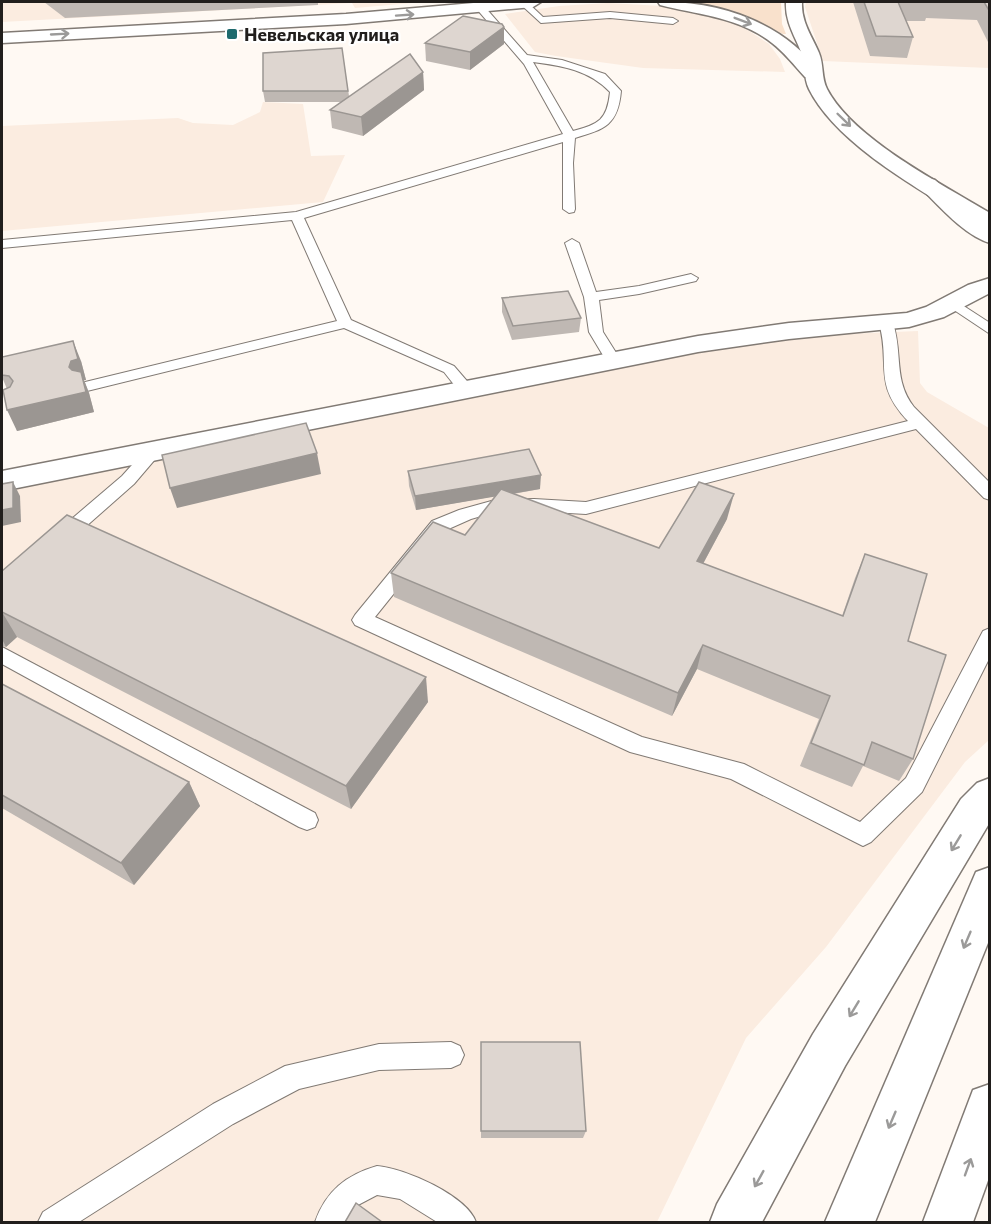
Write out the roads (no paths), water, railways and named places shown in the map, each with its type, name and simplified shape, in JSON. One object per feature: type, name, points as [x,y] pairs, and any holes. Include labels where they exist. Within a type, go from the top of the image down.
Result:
[{"type":"street","points":[[2,38],[346,19],[533,2]]},
{"type":"street","points":[[666,2],[727,14],[756,25],[786,46],[812,73],[821,95],[841,118],[872,145],[990,223]]},
{"type":"street","points":[[794,2],[792,11],[813,59],[812,73]]},
{"type":"street","points":[[928,184],[959,214],[990,236]]},
{"type":"street","points":[[2,481],[612,359],[789,331],[886,323],[935,312],[985,283]]},
{"type":"street","points":[[735,1222],[829,1050],[975,811],[990,795]]},
{"type":"street","points":[[850,1222],[990,886]]},
{"type":"street","points":[[948,1222],[990,1107]]},
{"type":"lane","points":[[523,2],[542,20],[610,15],[673,21]]},
{"type":"lane","points":[[480,7],[524,57],[569,135],[567,163],[569,209]]},
{"type":"lane","points":[[2,244],[297,216],[604,124],[614,111],[616,91],[601,76],[562,63],[524,57]]},
{"type":"lane","points":[[297,216],[345,323]]},
{"type":"lane","points":[[572,243],[591,297],[596,332],[612,359]]},
{"type":"lane","points":[[591,297],[639,290],[691,278]]},
{"type":"lane","points":[[952,303],[990,330]]},
{"type":"lane","points":[[87,386],[345,323],[449,369],[465,388]]},
{"type":"lane","points":[[886,323],[890,336],[892,382],[896,395],[920,423],[990,494]]},
{"type":"lane","points":[[920,423],[586,508],[534,505],[495,506],[465,514],[438,526],[362,620],[638,745],[736,771],[863,835],[914,785],[990,636]]},
{"type":"lane","points":[[47,550],[128,480],[155,450]]},
{"type":"lane","points":[[2,655],[307,820]]},
{"type":"lane","points":[[53,1222],[223,1114],[295,1076],[379,1057],[450,1055]]},
{"type":"lane","points":[[330,1222],[346,1197],[364,1183],[386,1180],[407,1185],[460,1222]]},
{"type":"place","name":"Невельская улица","points":[[232,34]]}]
